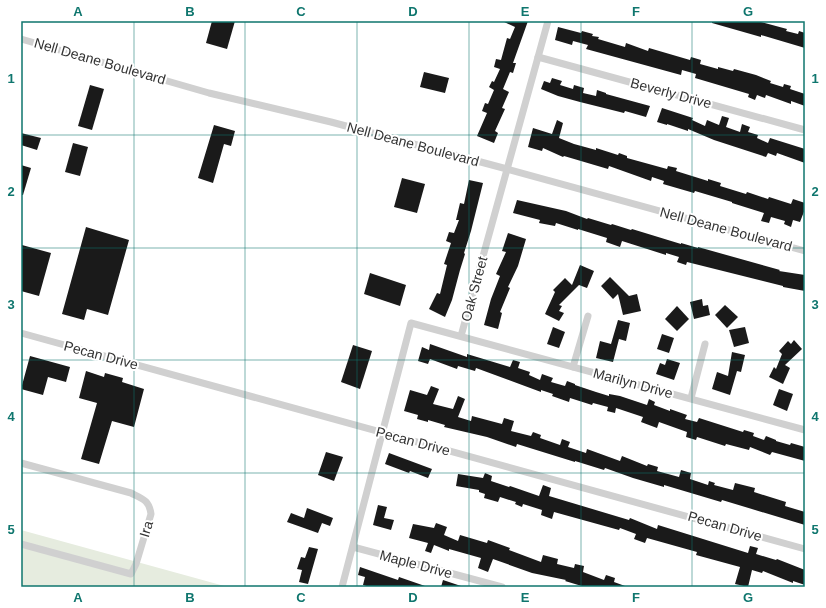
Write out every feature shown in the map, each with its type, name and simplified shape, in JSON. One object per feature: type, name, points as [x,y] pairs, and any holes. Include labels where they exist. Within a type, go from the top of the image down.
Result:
[{"type":"street","name":"Oak Street","points":[[342,587],[411,323],[461,336],[548,21]]},
{"type":"street","name":"Nell Deane Boulevard","points":[[21,39],[209,93],[331,122],[507,168],[805,251]]},
{"type":"street","name":"Beverly Drive","points":[[538,57],[805,130]]},
{"type":"street","points":[[573,367],[588,316]]},
{"type":"street","name":"Pecan Drive","points":[[21,333],[805,549]]},
{"type":"street","name":"Marilyn Drive","points":[[461,336],[805,430]]},
{"type":"street","points":[[691,398],[705,344]]},
{"type":"street","name":"Ira","points":[[21,463],[131,493],[145,500],[150,507],[151,514],[136,564],[131,574],[21,544]]},
{"type":"street","name":"Maple Drive","points":[[353,546],[502,587]]},
{"type":"shaded area","points":[[21,530],[228,587],[21,587]]},
{"type":"building","points":[[212,21],[235,21],[227,49],[206,43]]},
{"type":"building","points":[[502,21],[528,21],[513,63],[516,63],[513,73],[510,72],[503,89],[509,92],[502,108],[505,109],[495,131],[498,133],[494,143],[477,136],[487,113],[482,111],[485,103],[488,104],[494,90],[489,87],[492,81],[494,82],[500,69],[494,67],[496,59],[501,60],[507,38],[510,39],[515,27]]},
{"type":"building","points":[[712,21],[757,21],[787,29],[786,31],[798,34],[799,31],[805,33],[805,48],[712,23]]},
{"type":"building","points":[[558,27],[581,33],[582,31],[593,34],[592,36],[599,37],[598,39],[625,47],[626,43],[648,51],[649,48],[690,60],[691,57],[701,60],[700,64],[718,69],[718,67],[733,71],[734,69],[756,75],[771,81],[770,83],[783,87],[784,84],[791,86],[790,89],[805,94],[805,106],[791,101],[791,104],[766,95],[765,98],[757,95],[755,100],[748,97],[749,94],[695,78],[696,74],[682,70],[681,75],[586,49],[588,45],[573,41],[572,45],[555,40]]},
{"type":"building","points":[[424,72],[449,78],[445,93],[420,87]]},
{"type":"building","points":[[552,78],[562,81],[560,85],[573,89],[574,85],[584,88],[583,93],[596,96],[597,90],[606,94],[650,106],[646,117],[625,111],[624,113],[558,96],[541,89],[544,81],[550,83]]},
{"type":"building","points":[[90,85],[104,89],[92,130],[78,126]]},
{"type":"building","points":[[662,108],[693,118],[692,120],[705,126],[707,120],[719,125],[722,116],[729,118],[726,127],[740,132],[742,124],[750,127],[748,132],[758,135],[757,138],[768,143],[770,138],[805,149],[805,163],[777,153],[776,156],[768,153],[766,157],[714,140],[688,129],[688,131],[657,122]]},
{"type":"building","points":[[557,120],[563,123],[559,138],[574,144],[596,150],[596,148],[618,155],[619,153],[627,156],[627,158],[667,169],[668,166],[677,168],[676,171],[708,181],[708,179],[721,183],[720,186],[746,194],[747,192],[768,199],[769,197],[791,204],[793,199],[805,203],[805,209],[800,222],[793,220],[791,227],[784,224],[785,221],[771,217],[769,223],[761,221],[764,213],[732,202],[695,191],[694,193],[663,184],[664,181],[652,177],[651,181],[609,166],[608,169],[564,156],[563,157],[543,148],[542,151],[528,147],[533,128],[552,134]]},
{"type":"building","points":[[214,125],[235,131],[231,146],[224,144],[213,183],[198,178]]},
{"type":"building","points":[[21,133],[41,138],[37,150],[21,145]]},
{"type":"building","points":[[73,143],[88,147],[80,176],[65,172]]},
{"type":"building","points":[[21,165],[31,168],[23,195],[21,195]]},
{"type":"building","points":[[402,178],[425,184],[417,213],[394,207]]},
{"type":"building","points":[[469,180],[483,183],[452,300],[445,317],[429,309],[437,293],[440,294],[447,265],[444,264],[451,243],[446,241],[449,232],[454,233],[459,220],[456,220],[460,203],[464,204]]},
{"type":"building","points":[[517,200],[566,211],[587,219],[632,229],[681,244],[698,247],[780,270],[779,271],[805,275],[805,291],[783,287],[687,262],[686,265],[677,262],[679,257],[666,253],[666,255],[622,241],[620,247],[606,242],[607,238],[578,229],[556,223],[555,226],[539,223],[540,220],[513,213]]},
{"type":"building","points":[[86,227],[129,240],[108,315],[87,309],[84,320],[62,314]]},
{"type":"building","points":[[508,233],[526,239],[518,266],[508,287],[510,288],[500,312],[502,313],[498,329],[484,325],[491,299],[500,276],[496,274],[506,252],[502,251]]},
{"type":"building","points":[[22,245],[51,253],[39,296],[21,291]]},
{"type":"building","points":[[580,265],[594,271],[587,288],[579,285],[559,305],[562,306],[559,311],[564,313],[559,321],[545,314],[555,292],[553,290],[565,278],[572,285]]},
{"type":"building","points":[[370,273],[406,285],[400,306],[364,294]]},
{"type":"building","points":[[610,277],[629,296],[637,294],[641,311],[623,315],[618,294],[613,299],[601,286]]},
{"type":"building","points":[[702,299],[703,306],[708,305],[710,315],[694,319],[690,302]]},
{"type":"building","points":[[725,305],[738,317],[727,328],[715,315]]},
{"type":"building","points":[[677,306],[689,319],[677,331],[665,319]]},
{"type":"building","points":[[618,320],[630,323],[626,341],[619,339],[613,362],[596,358],[600,341],[611,344]]},
{"type":"building","points":[[553,327],[565,332],[559,348],[547,344]]},
{"type":"building","points":[[745,327],[749,343],[734,347],[729,330]]},
{"type":"building","points":[[662,334],[674,338],[669,353],[657,349]]},
{"type":"building","points":[[794,340],[802,349],[785,365],[790,368],[783,384],[769,377],[774,367],[776,369],[782,354],[779,351],[788,341],[791,344]]},
{"type":"building","points":[[430,344],[467,357],[467,354],[510,367],[513,360],[520,362],[518,368],[530,372],[529,375],[540,380],[542,374],[553,378],[551,382],[565,386],[567,381],[609,396],[609,394],[620,396],[647,405],[649,399],[655,402],[654,405],[687,415],[685,419],[697,422],[699,418],[743,432],[744,430],[754,433],[753,436],[764,440],[766,436],[790,445],[791,443],[805,447],[805,461],[772,452],[770,455],[750,447],[749,450],[726,444],[725,446],[697,437],[696,440],[686,437],[687,432],[659,422],[657,428],[641,422],[643,417],[616,408],[615,413],[607,411],[608,407],[593,403],[592,405],[570,398],[569,402],[552,396],[553,394],[541,390],[541,392],[476,368],[475,371],[458,366],[457,369],[430,359],[428,364],[418,361],[422,347],[429,350]]},
{"type":"building","points":[[353,345],[372,351],[360,389],[341,382]]},
{"type":"building","points":[[732,352],[745,355],[741,372],[737,371],[730,395],[712,389],[717,372],[728,376]]},
{"type":"building","points":[[30,356],[70,367],[66,382],[48,377],[43,395],[21,389]]},
{"type":"building","points":[[667,359],[680,363],[674,380],[656,374],[660,363],[665,365]]},
{"type":"building","points":[[86,371],[104,377],[105,373],[123,378],[122,382],[144,389],[134,427],[112,421],[99,464],[81,459],[97,403],[79,398]]},
{"type":"building","points":[[431,386],[439,389],[433,404],[453,409],[458,396],[465,399],[458,417],[471,421],[472,416],[502,424],[504,418],[514,421],[511,431],[531,436],[533,432],[541,435],[540,438],[560,445],[562,439],[570,442],[568,447],[586,453],[587,449],[620,461],[622,456],[647,466],[648,464],[658,467],[657,471],[679,477],[681,470],[691,473],[690,479],[708,485],[709,481],[715,483],[714,485],[733,490],[735,483],[755,488],[754,492],[786,502],[785,506],[805,512],[805,525],[722,500],[721,502],[664,485],[664,487],[633,478],[605,468],[604,470],[575,462],[517,444],[516,447],[487,437],[444,427],[445,425],[428,420],[428,422],[417,419],[418,415],[404,411],[410,390],[427,395]]},
{"type":"building","points":[[779,389],[793,394],[787,411],[773,405]]},
{"type":"building","points":[[326,452],[343,457],[334,481],[318,475]]},
{"type":"building","points":[[389,453],[432,469],[428,478],[385,464]]},
{"type":"building","points":[[485,473],[492,476],[491,481],[539,496],[543,485],[551,488],[549,496],[629,520],[630,518],[657,529],[658,525],[748,553],[750,546],[758,548],[756,554],[776,560],[777,559],[805,570],[805,585],[793,581],[793,583],[763,571],[762,573],[752,570],[748,587],[735,584],[740,567],[696,555],[697,552],[647,538],[645,543],[634,539],[636,534],[620,528],[619,530],[554,512],[552,519],[541,515],[542,510],[523,504],[522,507],[515,504],[516,502],[500,497],[498,502],[484,498],[485,494],[479,492],[479,490],[456,486],[458,474],[483,478]]},
{"type":"building","points":[[378,505],[387,507],[384,518],[394,520],[391,530],[373,525]]},
{"type":"building","points":[[307,508],[333,518],[330,526],[322,523],[318,533],[287,522],[291,513],[304,518]]},
{"type":"building","points":[[436,523],[447,527],[444,535],[458,541],[460,535],[487,543],[488,540],[541,562],[543,555],[558,559],[557,564],[574,568],[575,564],[584,566],[583,572],[604,580],[606,575],[615,578],[614,582],[625,587],[585,587],[565,581],[566,580],[532,573],[493,559],[488,572],[478,568],[481,558],[449,549],[449,551],[434,545],[431,553],[425,551],[428,543],[409,538],[413,524],[434,528]]},
{"type":"building","points":[[309,547],[318,549],[308,584],[299,582],[302,570],[297,569],[301,557],[305,558]]},
{"type":"building","points":[[360,567],[398,580],[399,577],[425,587],[370,587],[363,585],[365,577],[358,575]]},
{"type":"building","points":[[443,580],[461,586],[461,587],[441,587]]}]
